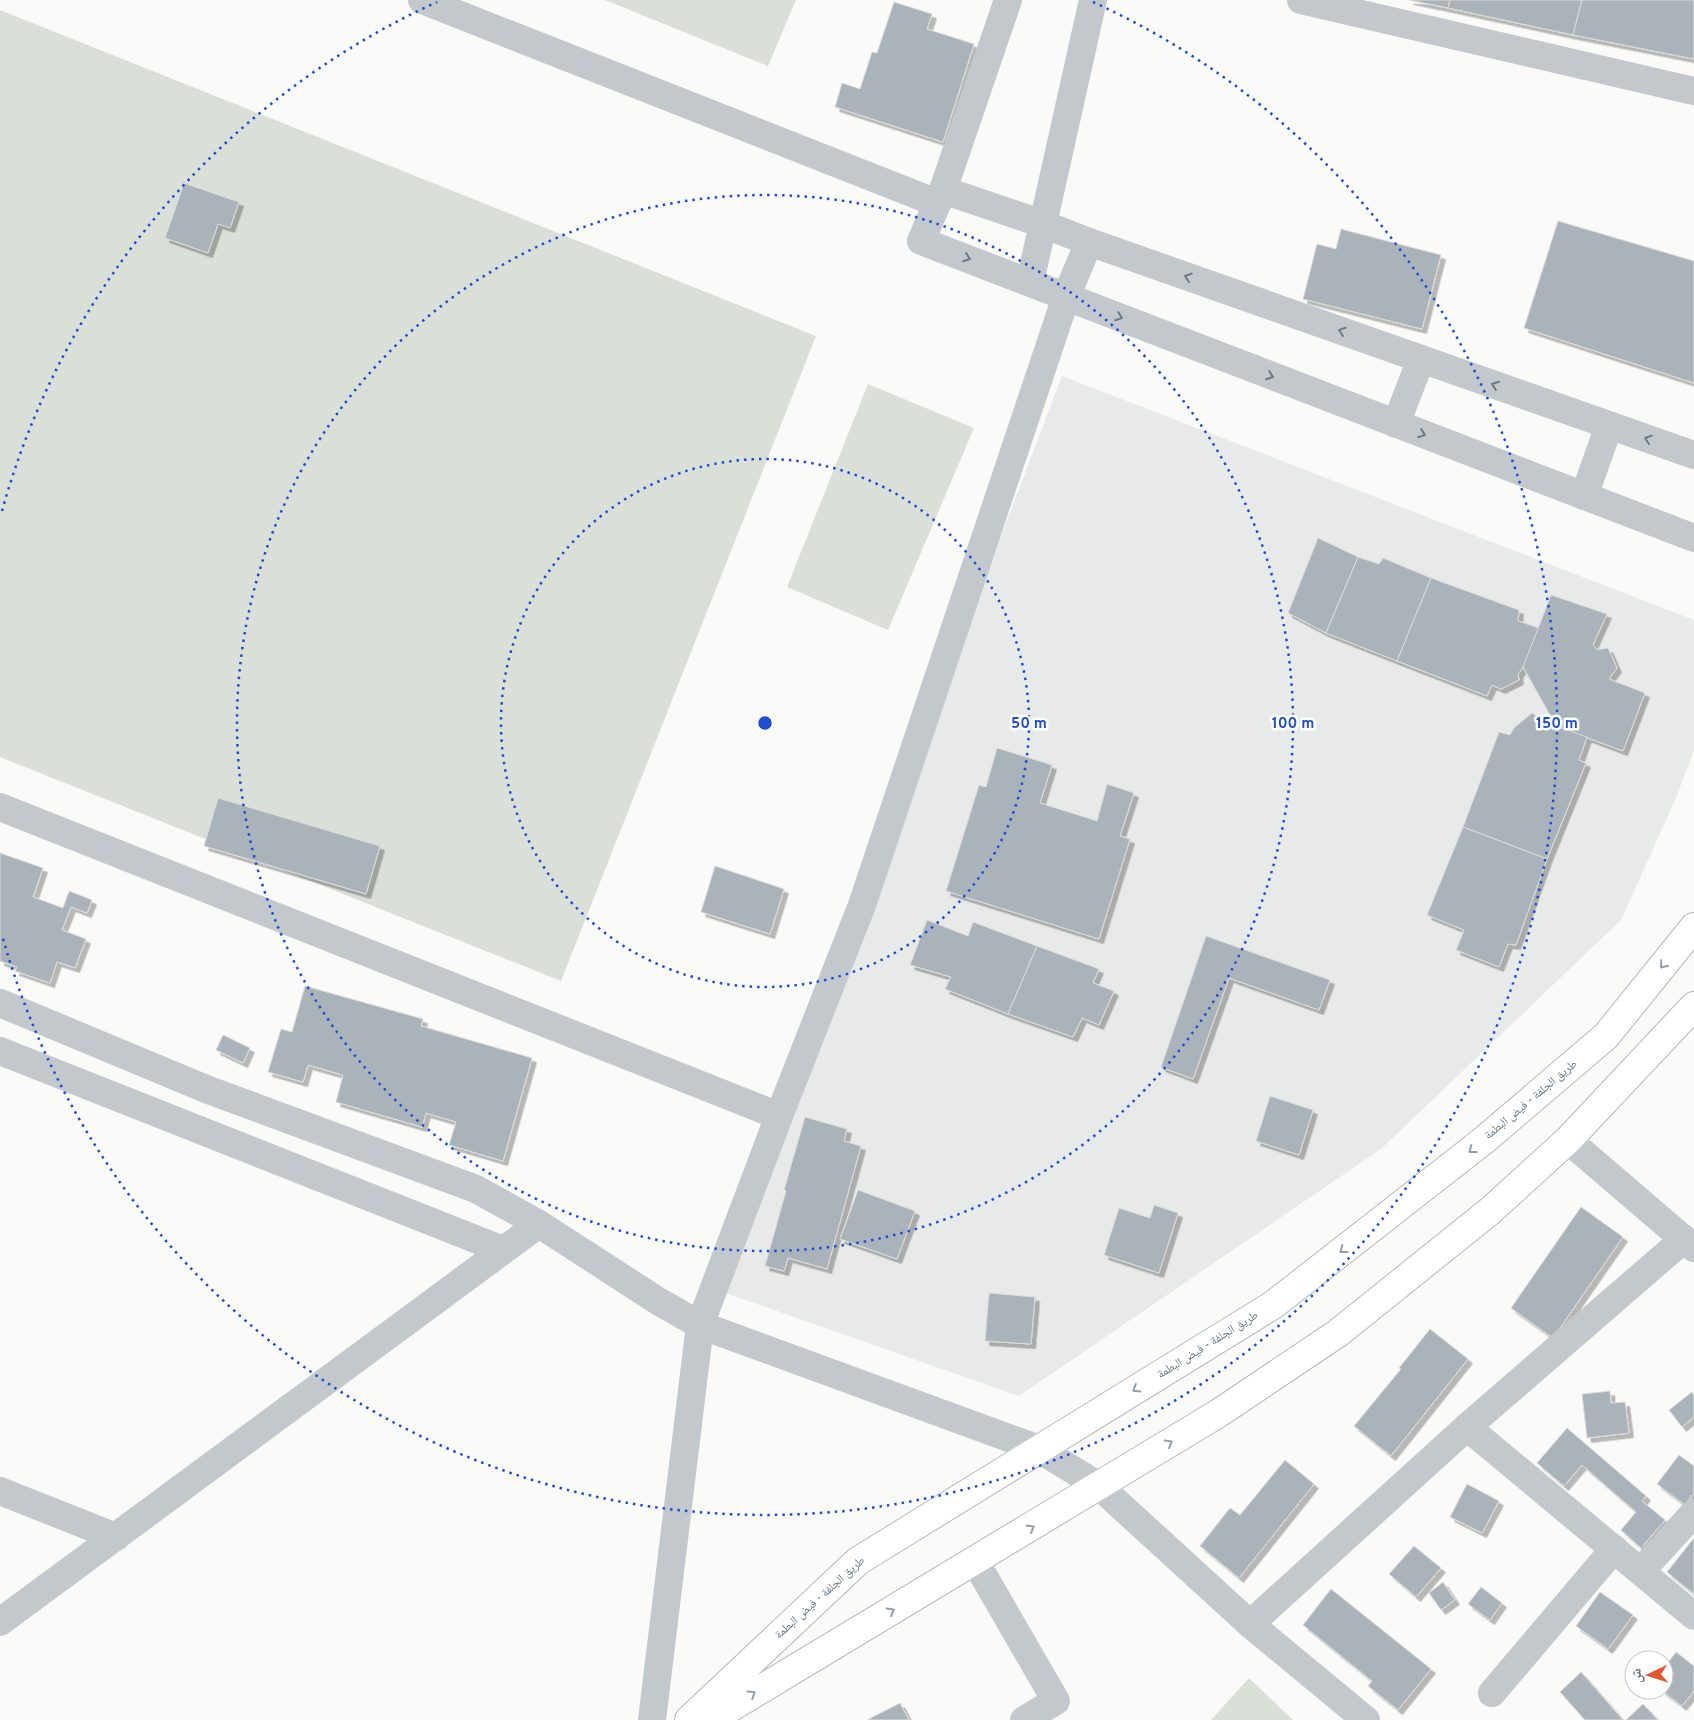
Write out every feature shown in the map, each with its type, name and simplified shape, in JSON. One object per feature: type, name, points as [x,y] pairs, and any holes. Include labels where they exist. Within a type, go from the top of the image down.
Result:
[{"type":"main road","name":"طريق الجلفة - فيض البطمة","points":[[689,1720],[858,1561],[1272,1305],[1483,1141],[1606,1036],[1694,927]]},
{"type":"main road","points":[[710,1720],[1219,1413],[1338,1332],[1490,1211],[1568,1140],[1694,1006]]},
{"type":"street","points":[[422,0],[940,196],[1043,224],[1089,242],[1694,455]]},
{"type":"street","points":[[1008,0],[940,196],[922,241],[1694,538]]},
{"type":"street","points":[[1030,282],[1093,0]]},
{"type":"street","points":[[1301,0],[1694,91]]},
{"type":"street","points":[[652,1720],[700,1325],[779,1116],[862,905],[1066,297],[1089,242]]},
{"type":"street","points":[[1396,424],[1421,359]]},
{"type":"street","points":[[1584,496],[1609,426]]},
{"type":"street","points":[[0,807],[779,1116]]},
{"type":"street","points":[[0,1003],[206,1090],[476,1189],[539,1224],[658,1301],[700,1325],[1040,1449],[1099,1486],[1250,1624],[1366,1720]]},
{"type":"street","points":[[0,1051],[503,1250]]},
{"type":"street","points":[[1250,1624],[1467,1427],[1689,1244],[1568,1140]]},
{"type":"street","points":[[0,1622],[539,1224]]},
{"type":"street","points":[[1467,1427],[1694,1616]]},
{"type":"street","points":[[0,1491],[116,1537]]},
{"type":"street","points":[[1641,1572],[1694,1513]]},
{"type":"street","points":[[1492,1693],[1614,1549]]},
{"type":"street","points":[[975,1561],[1056,1701],[1024,1720]]},
{"type":"shaded area","points":[[605,0],[796,0],[768,66]]},
{"type":"shaded area","points":[[0,10],[816,336],[561,981],[0,757]]},
{"type":"shaded area","points":[[1062,376],[1694,620],[1694,750],[1676,798],[1621,920],[1381,1149],[1019,1396],[714,1289]]},
{"type":"shaded area","points":[[868,384],[974,428],[888,630],[787,587]]},
{"type":"shaded area","points":[[1249,1678],[1293,1720],[1211,1720]]},
{"type":"building","points":[[1409,0],[1450,0],[1448,8]]},
{"type":"building","points":[[1450,0],[1582,0],[1573,35],[1448,8]]},
{"type":"building","points":[[1582,0],[1694,0],[1694,59],[1573,35]]},
{"type":"building","points":[[894,2],[932,14],[927,29],[974,44],[943,142],[835,107],[842,83],[860,89],[872,52],[877,53]]},
{"type":"building","points":[[184,183],[239,202],[230,228],[218,224],[208,253],[165,238]]},
{"type":"building","points":[[1558,221],[1694,261],[1694,383],[1524,328]]},
{"type":"building","points":[[1341,229],[1441,255],[1422,329],[1303,299],[1317,244],[1336,249]]},
{"type":"building","points":[[1318,538],[1358,557],[1326,633],[1288,613]]},
{"type":"building","points":[[1358,557],[1379,564],[1383,558],[1431,578],[1397,661],[1326,633]]},
{"type":"building","points":[[1431,578],[1519,610],[1518,621],[1539,628],[1523,667],[1518,674],[1519,680],[1501,689],[1492,685],[1487,696],[1397,661]]},
{"type":"building","points":[[1551,595],[1607,614],[1593,645],[1597,650],[1608,648],[1617,668],[1609,679],[1645,693],[1623,751],[1545,722],[1550,715],[1523,667]]},
{"type":"building","points":[[1532,713],[1545,722],[1587,737],[1579,760],[1586,763],[1547,859],[1463,827],[1499,732],[1510,735],[1514,728]]},
{"type":"building","points":[[997,748],[1052,765],[1040,803],[1097,821],[1107,784],[1134,793],[1120,836],[1130,839],[1099,939],[946,891],[979,785],[986,787]]},
{"type":"building","points":[[218,798],[380,846],[366,894],[204,846]]},
{"type":"building","points":[[1463,827],[1547,859],[1516,945],[1508,944],[1499,967],[1456,950],[1464,930],[1427,915]]},
{"type":"building","points":[[0,853],[43,868],[33,897],[63,908],[69,891],[92,900],[87,913],[71,907],[62,930],[86,939],[75,968],[57,962],[50,983],[15,971],[17,967],[0,961]]},
{"type":"building","points":[[715,866],[784,889],[770,934],[701,912]]},
{"type":"building","points":[[927,920],[968,936],[973,922],[1037,946],[1008,1014],[945,989],[951,977],[910,965]]},
{"type":"building","points":[[1206,936],[1330,980],[1319,1010],[1229,978],[1193,1079],[1161,1067]]},
{"type":"building","points":[[1037,946],[1099,969],[1093,983],[1114,991],[1099,1025],[1082,1018],[1073,1037],[1008,1014]]},
{"type":"building","points":[[305,986],[423,1019],[421,1026],[532,1058],[503,1161],[449,1145],[456,1122],[426,1113],[422,1127],[336,1102],[343,1075],[308,1065],[303,1082],[268,1072],[281,1029],[292,1032]]},
{"type":"building","points":[[223,1035],[250,1048],[243,1063],[216,1050]]},
{"type":"building","points":[[1270,1096],[1313,1110],[1299,1155],[1256,1141]]},
{"type":"building","points":[[805,1117],[847,1129],[844,1141],[861,1146],[827,1269],[788,1258],[784,1271],[765,1266]]},
{"type":"building","points":[[858,1190],[915,1211],[897,1259],[840,1239]]},
{"type":"building","points":[[1154,1205],[1178,1213],[1159,1273],[1104,1255],[1119,1208],[1150,1218]]},
{"type":"building","points":[[1581,1207],[1623,1237],[1553,1338],[1511,1308]]},
{"type":"building","points":[[989,1293],[1035,1297],[1031,1344],[985,1341]]},
{"type":"building","points":[[1430,1329],[1468,1359],[1391,1456],[1354,1426],[1401,1369],[1399,1368]]},
{"type":"building","points":[[1610,1391],[1611,1403],[1625,1402],[1629,1433],[1587,1438],[1582,1394]]},
{"type":"building","points":[[1692,1392],[1694,1395],[1694,1417],[1682,1427],[1669,1410]]},
{"type":"building","points":[[1567,1428],[1646,1496],[1642,1501],[1665,1520],[1641,1548],[1621,1530],[1636,1512],[1582,1465],[1564,1486],[1537,1463]]},
{"type":"building","points":[[1679,1455],[1694,1466],[1694,1493],[1685,1505],[1657,1484]]},
{"type":"building","points":[[1285,1460],[1314,1484],[1239,1578],[1200,1546],[1230,1508],[1240,1515]]},
{"type":"building","points":[[1467,1484],[1499,1501],[1482,1533],[1450,1517]]},
{"type":"building","points":[[1694,1538],[1694,1594],[1667,1572]]},
{"type":"building","points":[[1414,1546],[1441,1568],[1416,1597],[1389,1574]]},
{"type":"building","points":[[1443,1582],[1455,1600],[1441,1610],[1429,1593]]},
{"type":"building","points":[[1481,1587],[1502,1603],[1490,1620],[1468,1604]]},
{"type":"building","points":[[1331,1589],[1431,1669],[1398,1710],[1368,1686],[1372,1681],[1303,1625]]},
{"type":"building","points":[[1600,1592],[1633,1615],[1608,1649],[1576,1626]]},
{"type":"building","points":[[1676,1652],[1694,1666],[1694,1691],[1682,1706],[1674,1700],[1674,1655]]},
{"type":"building","points":[[1581,1672],[1623,1720],[1585,1720],[1560,1692]]},
{"type":"building","points":[[900,1703],[909,1720],[867,1720]]},
{"type":"building","points":[[1643,1704],[1658,1720],[1626,1720]]}]
